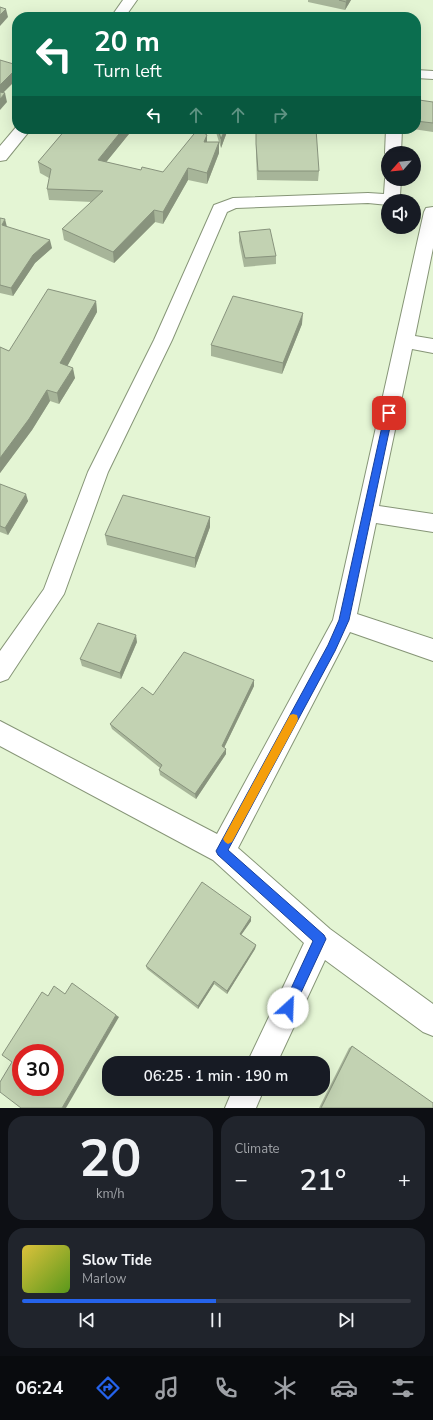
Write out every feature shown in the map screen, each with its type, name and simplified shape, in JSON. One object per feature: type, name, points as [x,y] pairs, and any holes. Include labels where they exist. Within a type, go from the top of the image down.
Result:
[{"type":"street","points":[[114,0],[129,1]]},
{"type":"street","points":[[121,12],[129,1]]},
{"type":"street","points":[[421,74],[433,75]]},
{"type":"street","points":[[0,156],[19,134]]},
{"type":"street","points":[[393,146],[394,134]]},
{"type":"street","points":[[0,671],[54,594],[98,472],[163,340],[220,210],[233,204],[368,198],[381,199]]},
{"type":"street","points":[[222,851],[331,648],[344,620],[404,341],[426,210]]},
{"type":"street","points":[[404,341],[433,346]]},
{"type":"street","points":[[367,513],[433,523]]},
{"type":"street","points":[[344,620],[433,650]]},
{"type":"street","points":[[0,733],[222,851],[320,939],[433,1022]]},
{"type":"street","points":[[265,1056],[320,939]]},
{"type":"street","points":[[240,1108],[246,1096]]},
{"type":"building","points":[[0,7],[6,9],[0,15]]},
{"type":"building","points":[[0,60],[12,64],[12,73],[0,85]]},
{"type":"building","points":[[0,92],[5,93],[0,99]]},
{"type":"building","points":[[421,100],[433,102],[433,123],[421,122]]},
{"type":"building","points":[[62,134],[119,134],[98,160],[141,170],[142,167],[163,172],[194,134],[207,135],[204,142],[219,142],[207,173],[188,168],[163,212],[154,210],[113,252],[62,229],[103,191],[47,189],[51,169],[38,162]]},
{"type":"building","points":[[256,134],[316,134],[319,171],[258,171]]},
{"type":"building","points":[[0,218],[5,219],[2,225],[50,240],[33,255],[11,288],[0,285]]},
{"type":"building","points":[[270,229],[276,256],[245,258],[239,232]]},
{"type":"building","points":[[48,289],[96,301],[60,363],[73,368],[57,393],[47,390],[29,419],[0,458],[0,347],[9,351]]},
{"type":"building","points":[[233,296],[303,313],[283,363],[211,345]]},
{"type":"building","points":[[0,484],[26,494],[5,528],[0,526]]},
{"type":"building","points":[[123,495],[210,517],[195,558],[105,535]]},
{"type":"building","points":[[98,623],[136,635],[120,673],[80,659]]},
{"type":"building","points":[[184,652],[254,680],[222,746],[226,749],[195,794],[159,770],[162,765],[110,724],[142,687],[153,695]]},
{"type":"building","points":[[202,882],[251,917],[240,934],[256,945],[227,991],[214,981],[198,1006],[146,966]]},
{"type":"building","points":[[72,983],[116,1015],[62,1108],[21,1108],[0,1092],[0,1082],[12,1062],[2,1055],[42,992],[48,996],[54,986],[65,994]]},
{"type":"building","points":[[352,1046],[433,1103],[433,1108],[321,1108],[327,1096],[330,1096],[330,1090]]},
{"type":"slow traffic","points":[[228,839],[293,719]]},
{"type":"route","points":[[288,1008],[320,939],[222,851],[331,648],[344,620],[389,413]]}]
